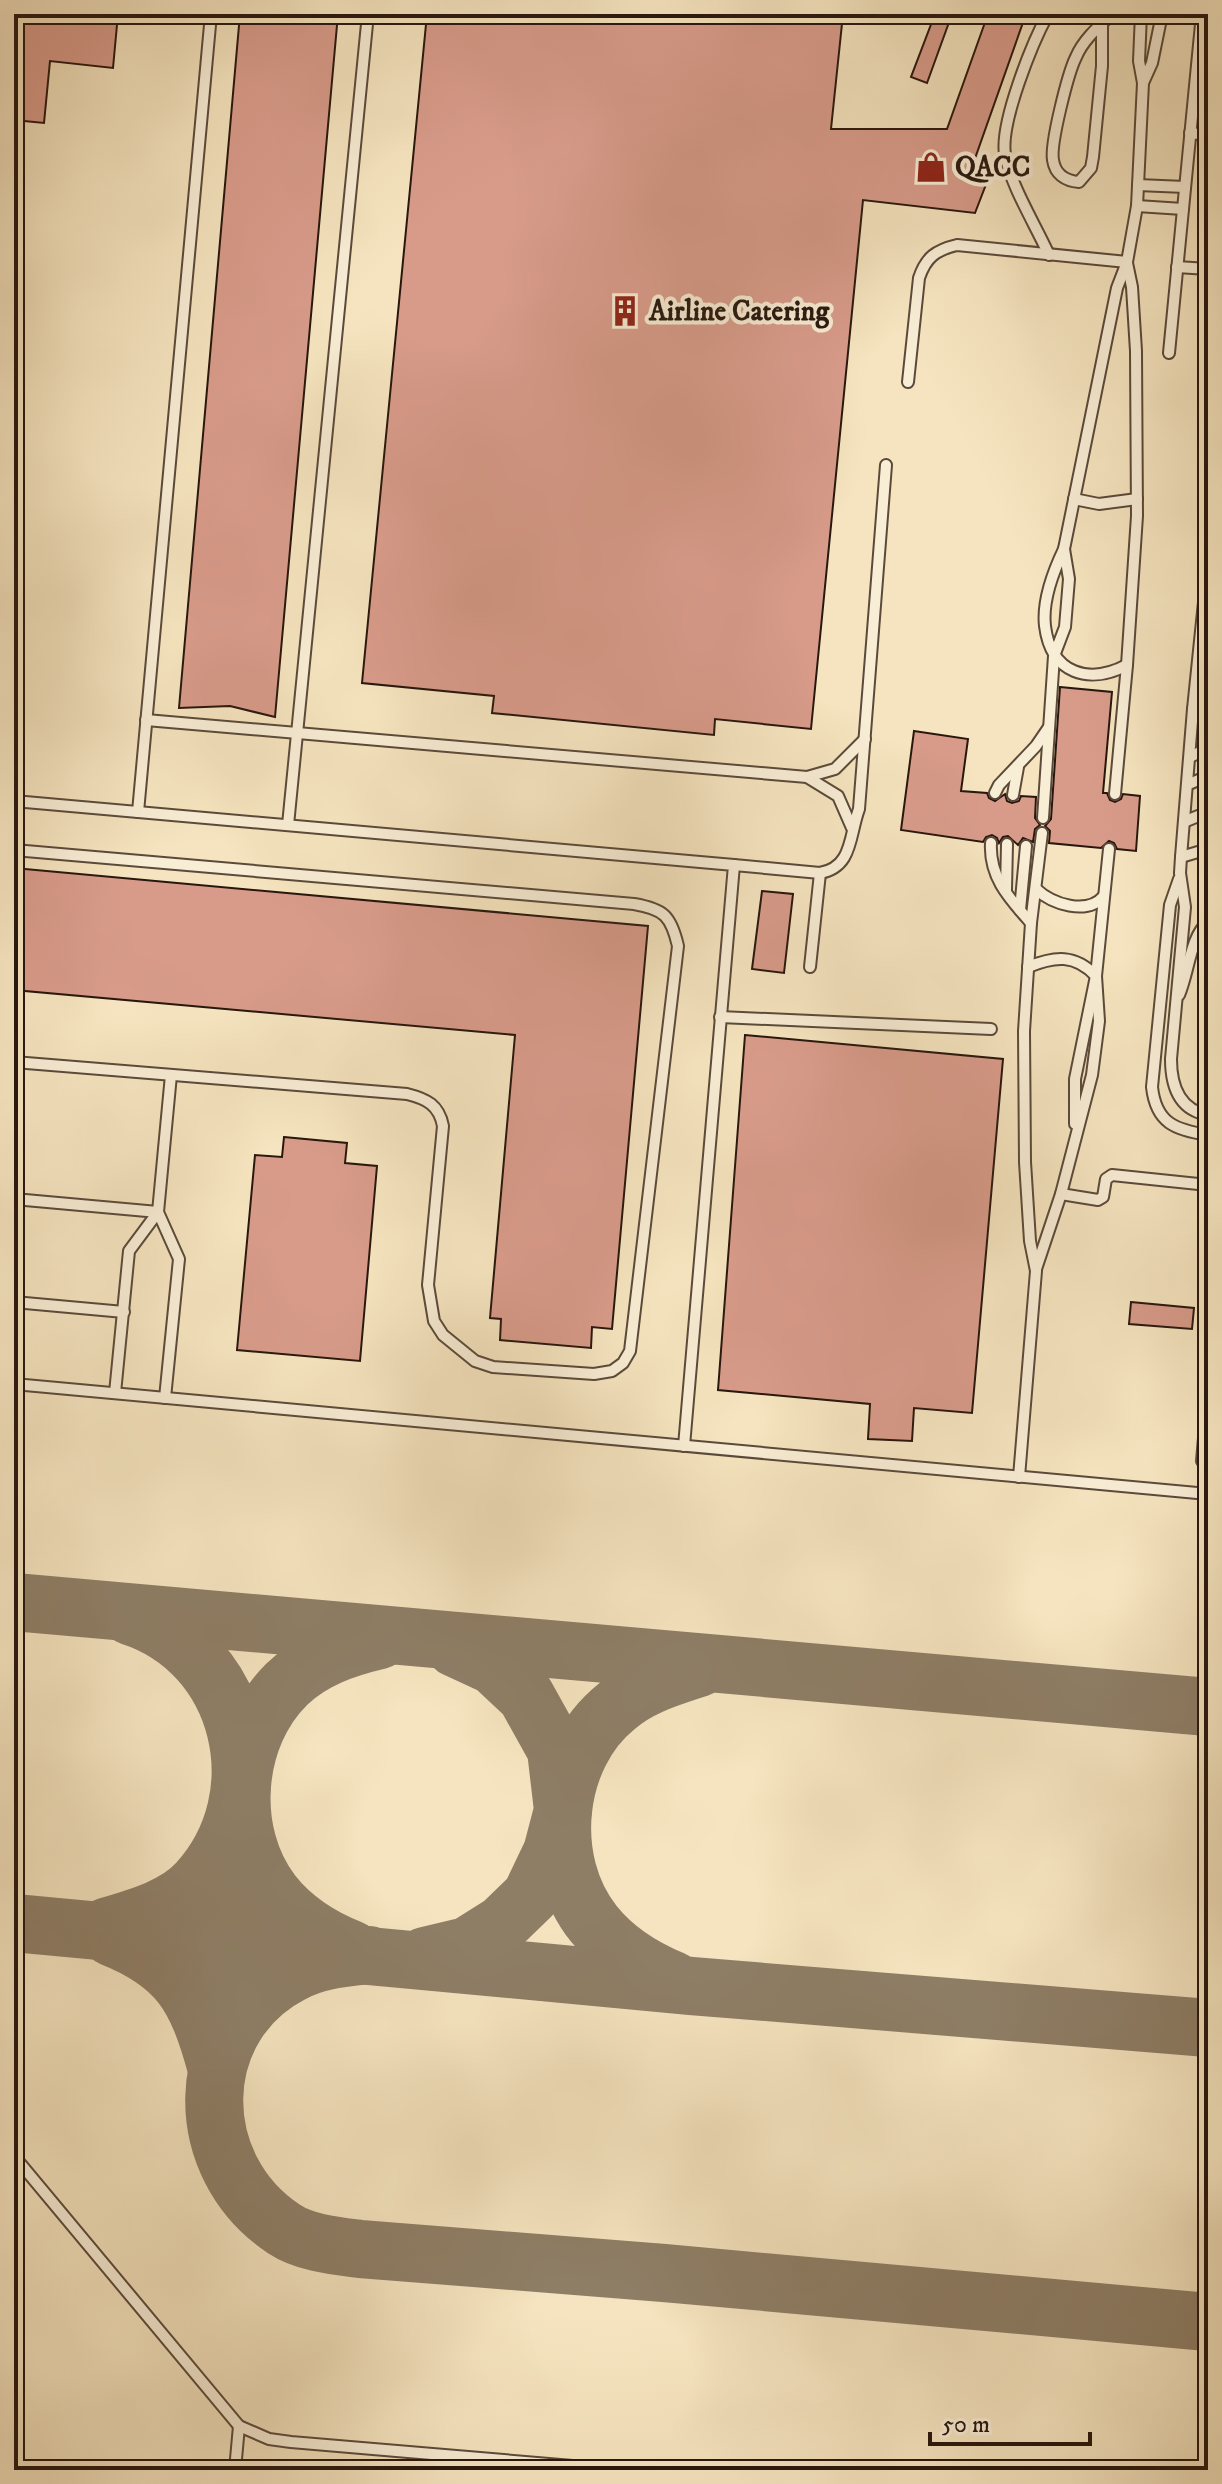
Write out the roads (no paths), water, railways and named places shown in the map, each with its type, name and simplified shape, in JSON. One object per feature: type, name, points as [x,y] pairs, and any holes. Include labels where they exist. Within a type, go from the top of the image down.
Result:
[{"type":"lane","points":[[138,812],[211,14]]},
{"type":"lane","points":[[288,825],[367,24],[365,14]]},
{"type":"lane","points":[[1048,14],[1009,110],[1004,129],[1004,151],[1008,168],[1049,255]]},
{"type":"lane","points":[[1102,23],[1102,66],[1091,168],[1079,182],[1070,181],[1059,176],[1053,163],[1052,148],[1076,57],[1102,23],[1112,14]]},
{"type":"lane","points":[[1127,665],[1109,675],[1079,674],[1054,656],[1045,626],[1050,577],[1064,549],[1117,288],[1127,262],[1137,206],[1143,83],[1139,61],[1141,14]]},
{"type":"lane","points":[[1143,83],[1152,63],[1162,14]]},
{"type":"lane","points":[[1169,353],[1202,14]]},
{"type":"lane","points":[[1190,133],[1208,135]]},
{"type":"lane","points":[[1138,185],[1185,187]]},
{"type":"lane","points":[[1137,206],[1183,209]]},
{"type":"lane","points":[[908,382],[919,278],[931,254],[957,245],[1127,262]]},
{"type":"lane","points":[[1115,794],[1137,499],[1136,351],[1132,287],[1127,262]]},
{"type":"lane","points":[[1177,267],[1208,269]]},
{"type":"lane","points":[[14,801],[820,873],[832,871],[844,860],[859,809],[886,465]]},
{"type":"lane","points":[[1074,499],[1099,504],[1137,499]]},
{"type":"lane","points":[[1043,818],[1054,656],[1065,627],[1069,579],[1064,549]]},
{"type":"lane","points":[[1208,563],[1181,857],[1185,907],[1171,1059],[1174,1088],[1181,1101],[1192,1111],[1208,1115]]},
{"type":"lane","points":[[1193,709],[1208,720]]},
{"type":"lane","points":[[146,720],[807,777],[835,769],[865,739]]},
{"type":"lane","points":[[995,793],[1050,725]]},
{"type":"lane","points":[[1190,757],[1208,748]]},
{"type":"lane","points":[[1013,795],[1019,765]]},
{"type":"lane","points":[[1189,784],[1208,776]]},
{"type":"lane","points":[[807,777],[838,796],[852,828]]},
{"type":"lane","points":[[1186,821],[1208,812]]},
{"type":"lane","points":[[1036,1271],[1030,1241],[1025,1162],[1024,1031],[1031,923],[1042,833]]},
{"type":"lane","points":[[991,843],[991,866],[1006,892],[1031,923]]},
{"type":"lane","points":[[1006,892],[1007,844]]},
{"type":"lane","points":[[1020,910],[1026,846]]},
{"type":"lane","points":[[1075,1140],[1075,1079],[1096,976],[1109,849]]},
{"type":"lane","points":[[1181,857],[1208,849]]},
{"type":"lane","points":[[14,850],[634,904],[665,914],[673,925],[678,946],[630,1351],[623,1363],[612,1371],[594,1374],[493,1367],[475,1361],[443,1335],[434,1321],[428,1285],[443,1126],[434,1104],[407,1094],[14,1062]]},
{"type":"lane","points":[[684,1446],[734,865]]},
{"type":"lane","points":[[810,967],[820,873]]},
{"type":"lane","points":[[1180,873],[1170,905],[1152,1087],[1154,1102],[1166,1120],[1186,1132],[1208,1135]]},
{"type":"lane","points":[[1036,889],[1045,898],[1068,905],[1092,905],[1104,896]]},
{"type":"lane","points":[[1174,1004],[1185,981],[1196,937],[1208,922]]},
{"type":"lane","points":[[1019,1477],[1036,1271],[1061,1194],[1092,1075],[1099,1021],[1096,976],[1083,964],[1063,957],[1028,967]]},
{"type":"lane","points":[[720,1017],[991,1029]]},
{"type":"lane","points":[[1208,1025],[1208,1050]]},
{"type":"lane","points":[[165,1398],[179,1259],[158,1212],[171,1075]]},
{"type":"lane","points":[[1061,1194],[1098,1200],[1103,1197],[1106,1179],[1112,1175],[1208,1185]]},
{"type":"lane","points":[[14,1199],[158,1212]]},
{"type":"lane","points":[[115,1393],[129,1251],[158,1212]]},
{"type":"lane","points":[[14,1302],[124,1312]]},
{"type":"lane","points":[[14,1384],[1208,1494]]},
{"type":"lane","points":[[1202,1461],[1208,1391]]},
{"type":"lane","points":[[14,2156],[239,2426],[269,2439],[291,2442],[620,2470]]},
{"type":"lane","points":[[235,2470],[239,2426]]},
{"type":"place","name":"QACC","points":[[931,167]]},
{"type":"place","name":"Airline Catering","points":[[625,311]]}]
